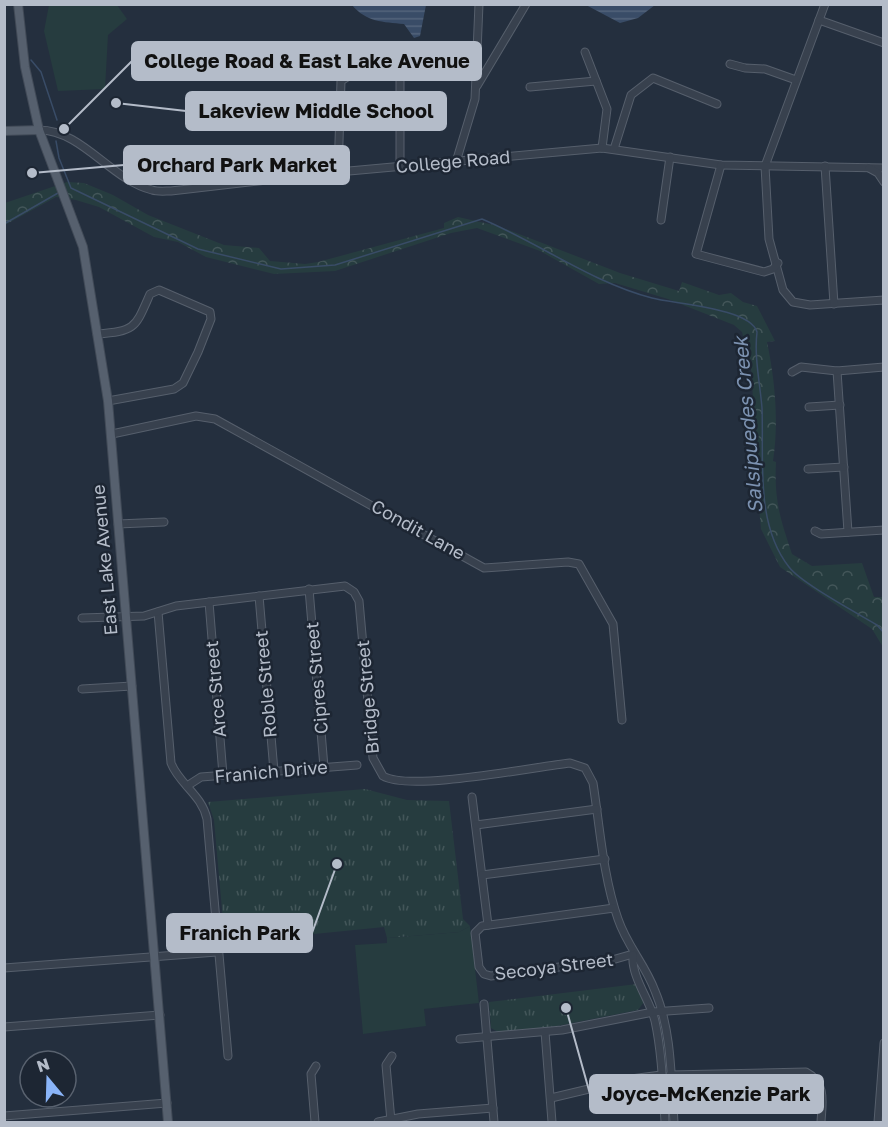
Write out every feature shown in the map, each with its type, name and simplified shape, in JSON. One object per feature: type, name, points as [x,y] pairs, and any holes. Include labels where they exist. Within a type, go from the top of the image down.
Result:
[{"type":"main road","name":"East Lake Avenue","points":[[18,4],[25,67],[39,130],[83,247],[108,401],[156,956],[168,1122]]},
{"type":"main road","points":[[4,131],[39,130]]},
{"type":"street","points":[[456,162],[473,113],[477,86],[479,4]]},
{"type":"street","points":[[477,86],[526,4]]},
{"type":"street","points":[[825,4],[765,166],[769,239],[787,297],[796,304],[884,300]]},
{"type":"street","points":[[819,20],[884,43]]},
{"type":"street","points":[[585,52],[607,109],[602,148]]},
{"type":"street","points":[[730,64],[745,69],[765,69],[796,80]]},
{"type":"street","points":[[338,172],[341,81],[349,76],[400,72],[400,167]]},
{"type":"street","points":[[614,149],[631,95],[652,78],[717,104]]},
{"type":"street","points":[[530,87],[596,81]]},
{"type":"street","name":"College Road","points":[[39,130],[57,133],[137,184],[152,190],[182,191],[338,172],[602,148],[721,165],[884,168]]},
{"type":"street","points":[[661,220],[670,157]]},
{"type":"street","points":[[721,165],[696,254],[760,271],[778,277],[781,281]]},
{"type":"street","points":[[825,166],[834,304]]},
{"type":"street","points":[[869,168],[884,182]]},
{"type":"street","points":[[760,271],[771,271],[778,263]]},
{"type":"street","points":[[97,334],[131,329],[136,325],[150,294],[159,290],[210,312],[211,319],[183,383],[174,389],[108,401]]},
{"type":"street","points":[[792,372],[801,368],[814,367],[820,370],[837,371],[884,367]]},
{"type":"street","points":[[837,371],[848,532]]},
{"type":"street","points":[[809,407],[840,405]]},
{"type":"street","name":"Condit Lane","points":[[112,434],[196,416],[215,419],[484,568],[568,562],[579,564],[613,624],[622,720]]},
{"type":"street","points":[[808,469],[844,467]]},
{"type":"street","points":[[118,524],[165,522]]},
{"type":"street","points":[[815,531],[821,534],[884,530]]},
{"type":"street","name":"Bridge Street","points":[[82,618],[126,616],[158,612],[176,606],[342,586],[351,590],[358,598],[373,758],[383,776],[399,782],[438,780],[573,764],[582,766],[590,774],[614,908],[633,955],[632,964],[652,1012],[662,1075],[665,1122]]},
{"type":"street","name":"Cipres Street","points":[[309,589],[324,767]]},
{"type":"street","name":"Roble Street","points":[[259,596],[274,771]]},
{"type":"street","name":"Arce Street","points":[[209,602],[223,775]]},
{"type":"street","points":[[158,612],[171,758],[175,770],[202,804],[207,819],[228,1056]]},
{"type":"street","points":[[82,689],[132,686]]},
{"type":"street","name":"Franich Drive","points":[[187,786],[201,777],[357,765]]},
{"type":"street","points":[[472,797],[488,925],[614,908]]},
{"type":"street","points":[[476,825],[597,809]]},
{"type":"street","points":[[482,875],[605,859]]},
{"type":"street","name":"Secoya Street","points":[[488,925],[476,931],[479,967],[483,974],[488,976],[607,961],[633,955]]},
{"type":"street","points":[[4,968],[217,952]]},
{"type":"street","name":"Bridge Street","points":[[633,955],[641,961],[662,1011],[674,1122]]},
{"type":"street","points":[[484,1004],[494,1122]]},
{"type":"street","points":[[460,1039],[545,1032],[652,1012],[709,1008]]},
{"type":"street","points":[[4,1027],[160,1014]]},
{"type":"street","points":[[545,1032],[552,1122]]},
{"type":"street","points":[[878,1122],[884,1043]]},
{"type":"street","points":[[391,1121],[386,1065],[392,1056]]},
{"type":"street","points":[[315,1122],[311,1074],[316,1066]]},
{"type":"street","points":[[670,1075],[806,1072],[818,1081],[822,1089],[821,1122]]},
{"type":"street","points":[[550,1098],[631,1079],[662,1075]]},
{"type":"street","points":[[4,1116],[166,1103]]},
{"type":"street","points":[[378,1122],[418,1114],[493,1108]]},
{"type":"street","points":[[54,1112],[55,1122]]},
{"type":"green space","points":[[49,5],[117,5],[127,19],[108,35],[105,89],[58,91],[44,31]]},
{"type":"green space","points":[[67,182],[84,183],[113,195],[148,215],[224,245],[259,248],[270,261],[305,264],[318,262],[444,228],[444,223],[458,217],[498,226],[620,273],[679,291],[682,282],[719,295],[731,293],[743,302],[757,306],[775,341],[767,342],[775,401],[776,431],[773,461],[776,462],[779,509],[792,554],[812,566],[862,563],[874,597],[883,597],[883,647],[872,629],[780,567],[761,529],[755,463],[752,374],[742,332],[734,325],[668,299],[615,283],[599,284],[540,251],[477,228],[451,233],[335,271],[274,274],[206,257],[178,242],[154,237],[99,207],[76,200],[56,197],[5,225],[5,203]]},
{"type":"green space","points":[[365,789],[407,800],[449,801],[463,919],[470,926],[459,932],[387,938],[384,927],[225,943],[214,820],[208,802]]},
{"type":"green space","points":[[470,926],[479,1003],[424,1009],[426,1026],[363,1034],[355,945],[387,943],[387,938],[459,932]]},
{"type":"green space","points":[[637,984],[644,1002],[638,1010],[557,1026],[498,1032],[491,1028],[489,1002]]},
{"type":"water","points":[[352,5],[426,5],[420,36],[414,38],[404,24],[369,18]]},
{"type":"water","points":[[586,5],[655,5],[638,18],[620,23]]},
{"type":"waterway","name":"Salsipuedes Creek","points":[[31,60],[41,72],[57,120]]},
{"type":"waterway","name":"Salsipuedes Creek","points":[[56,141],[59,158],[71,188],[198,249],[281,269],[335,265],[482,219],[586,272],[630,291],[741,317],[757,332],[757,360],[762,408],[762,470],[766,512],[778,550],[795,574],[830,598],[877,625],[884,633]]},
{"type":"waterway","points":[[4,224],[58,193]]},
{"type":"place","name":"Lakeview Middle School","points":[[116,103]]},
{"type":"place","name":"College Road & East Lake Avenue","points":[[64,129]]},
{"type":"place","name":"Orchard Park Market","points":[[32,173]]},
{"type":"place","name":"Franich Park","points":[[337,864]]},
{"type":"place","name":"Joyce-McKenzie Park","points":[[566,1008]]}]
